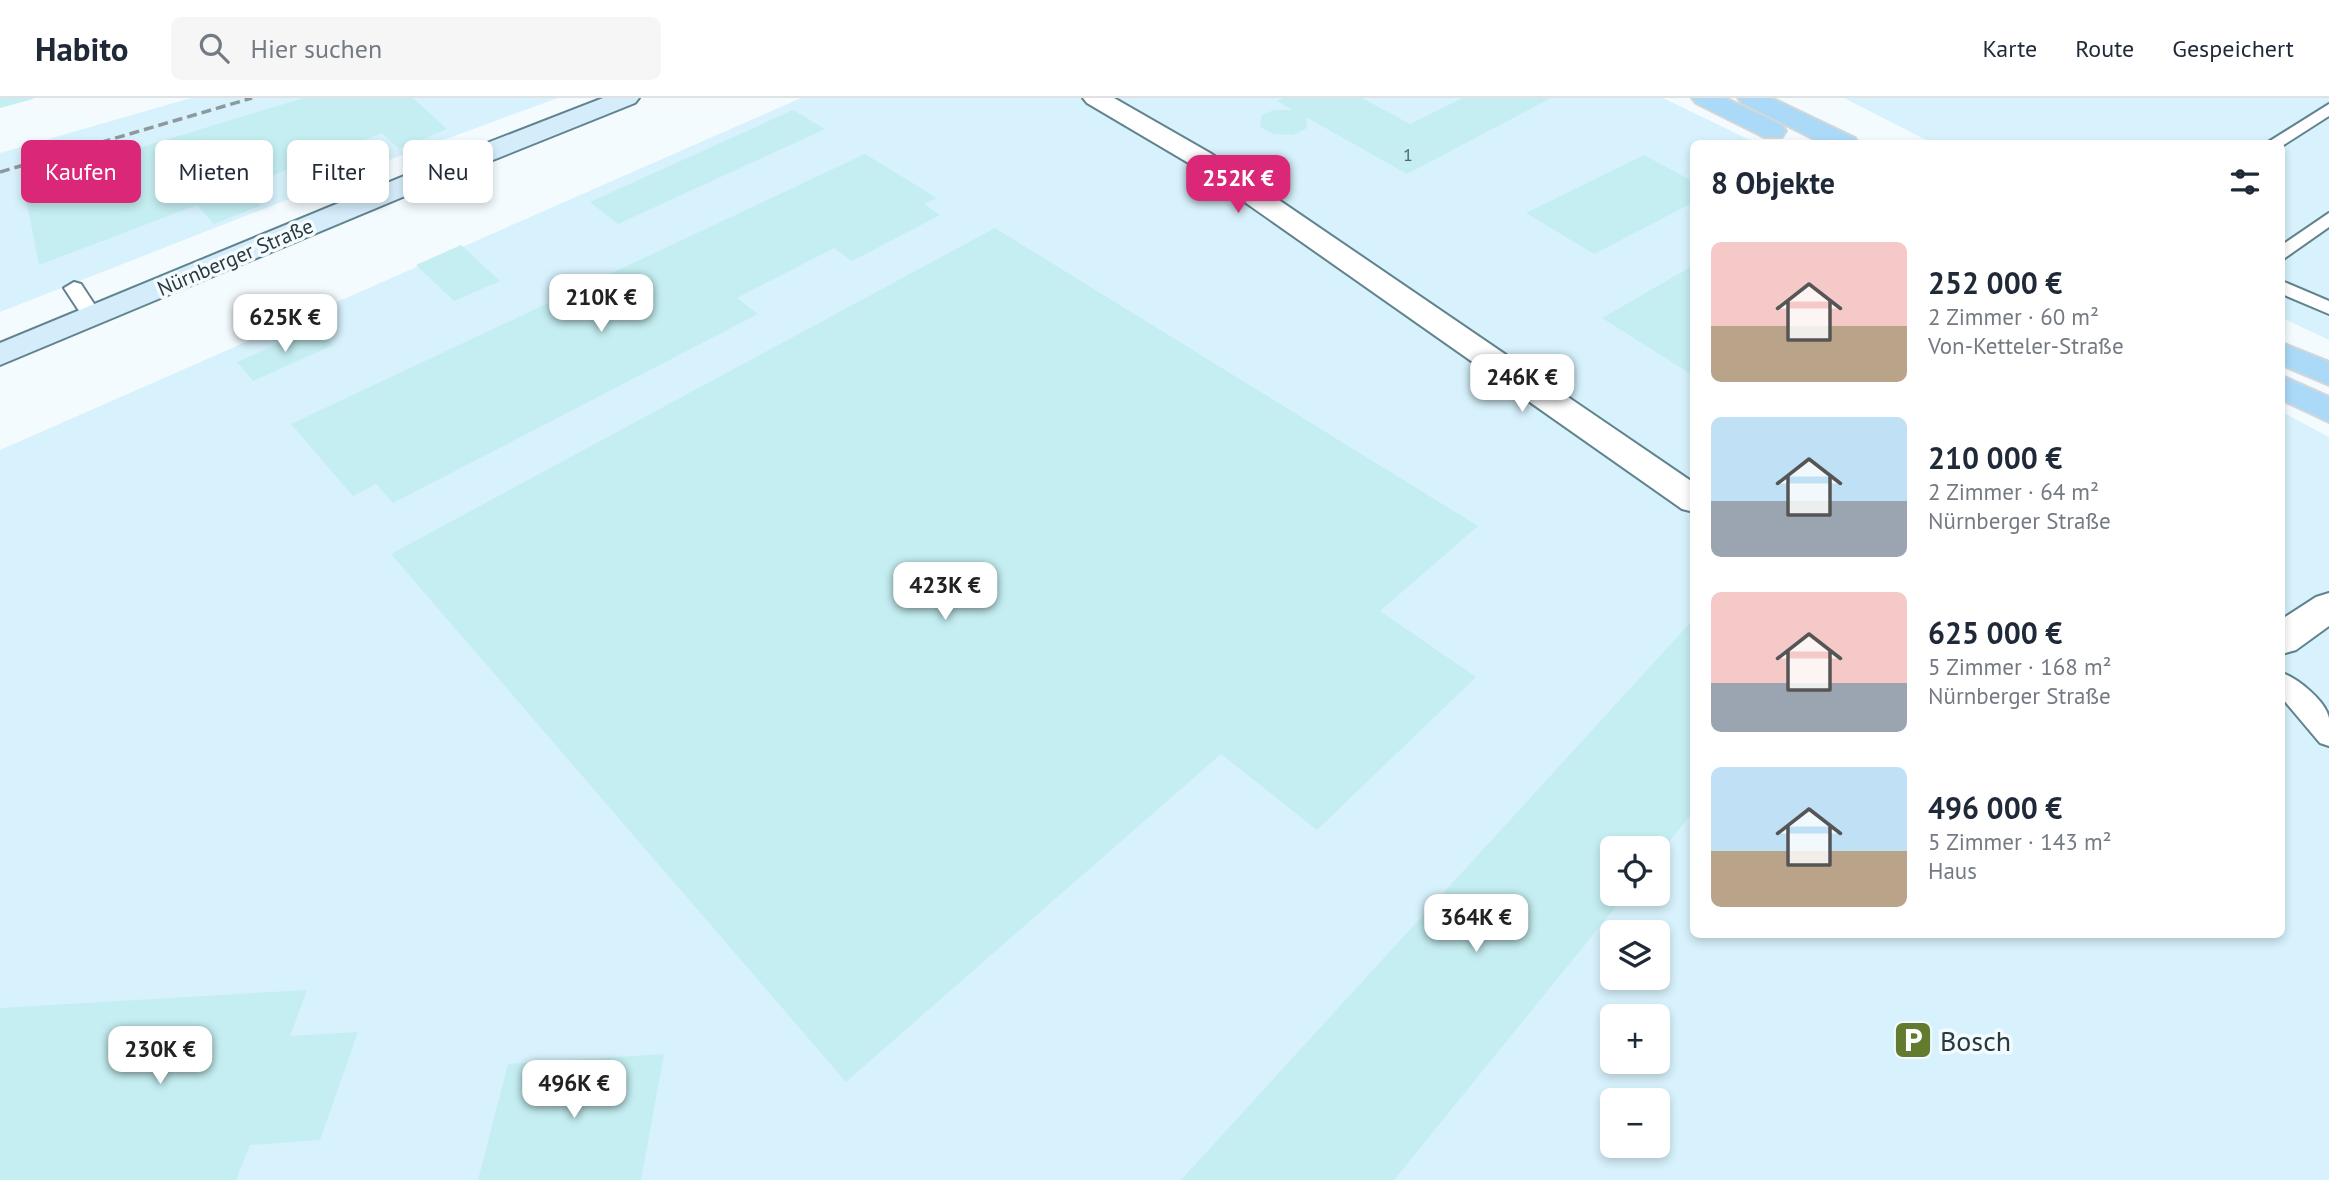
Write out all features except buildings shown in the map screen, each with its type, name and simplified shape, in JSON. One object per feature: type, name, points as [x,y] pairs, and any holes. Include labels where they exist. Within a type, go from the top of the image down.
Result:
[{"type":"main road","points":[[1705,98],[1790,140]]},
{"type":"main road","points":[[1751,98],[1838,140]]},
{"type":"main road","points":[[2285,354],[2329,375]]},
{"type":"main road","points":[[2285,389],[2329,411]]},
{"type":"street","name":"Nürnberger Straße","points":[[0,355],[435,161],[626,98]]},
{"type":"street","points":[[1097,98],[1201,159],[1690,497]]},
{"type":"street","points":[[2285,637],[2329,607]]},
{"type":"lane","points":[[2280,140],[2329,110]]},
{"type":"lane","points":[[2285,252],[2329,218]]},
{"type":"lane","points":[[74,288],[92,316]]},
{"type":"lane","points":[[2285,288],[2329,308]]},
{"type":"lane","points":[[2285,686],[2305,704],[2329,735]]},
{"type":"shaded area","points":[[191,98],[558,98],[443,140],[403,140],[403,155],[389,160],[389,140],[287,140],[287,200],[0,312],[0,153],[21,147],[21,203],[141,203],[141,140],[45,140]]},
{"type":"shaded area","points":[[801,98],[1663,98],[1750,140],[1690,140],[1690,938],[2285,938],[2285,414],[2329,437],[2329,1180],[0,1180],[0,450]]},
{"type":"shaded area","points":[[1844,98],[2329,98],[2329,340],[2285,319],[2285,140],[1926,140]]},
{"type":"railway","points":[[0,172],[252,98]]},
{"type":"place","name":"Bosch","points":[[1913,1040]]}]
